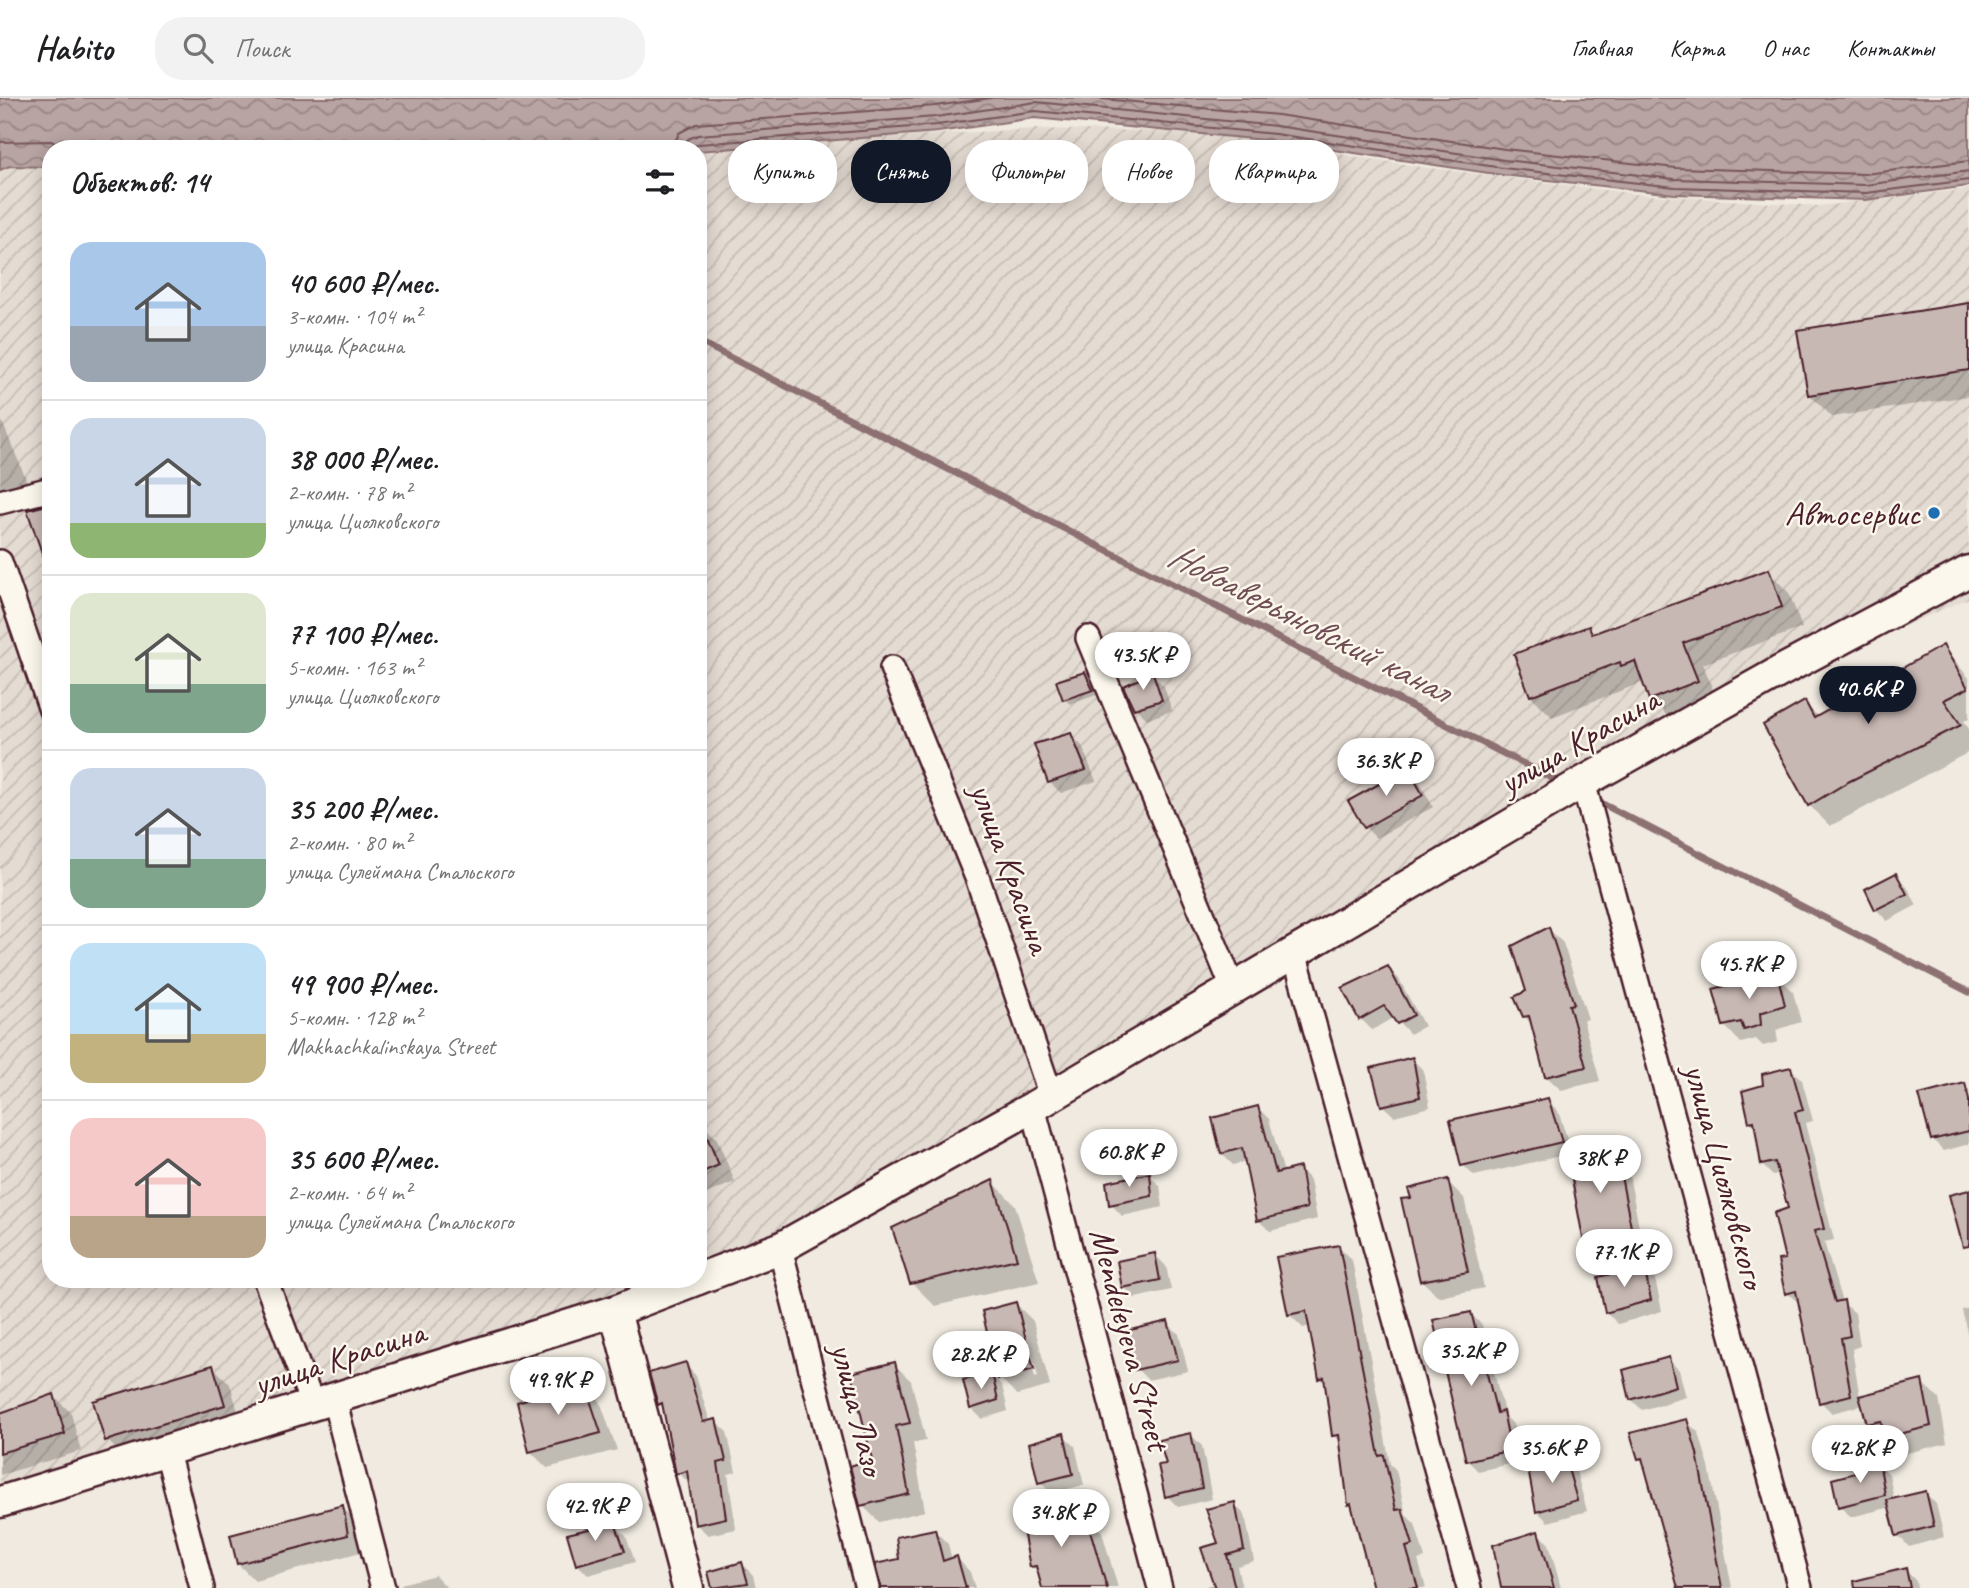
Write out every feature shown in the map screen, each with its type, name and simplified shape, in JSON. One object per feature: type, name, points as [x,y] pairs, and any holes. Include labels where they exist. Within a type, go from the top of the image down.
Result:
[{"type":"street","points":[[0,502],[42,491]]},
{"type":"street","points":[[0,562],[42,684]]},
{"type":"street","name":"улица Красина","points":[[707,1276],[780,1248],[1042,1102],[1583,782],[1779,671],[1969,571]]},
{"type":"street","points":[[1088,638],[1233,988]]},
{"type":"street","name":"улица Красина","points":[[892,668],[978,880],[1042,1102]]},
{"type":"street","name":"улица Циолковского","points":[[1583,782],[1800,1588]]},
{"type":"street","points":[[1294,952],[1469,1588]]},
{"type":"street","name":"Mendeleyeva Street","points":[[1042,1102],[1160,1588]]},
{"type":"street","name":"улица Лазо","points":[[780,1248],[867,1588]]},
{"type":"street","points":[[269,1288],[323,1403],[383,1588]]},
{"type":"street","name":"улица Красина","points":[[0,1502],[615,1311],[675,1288]]},
{"type":"street","points":[[615,1311],[688,1588]]},
{"type":"street","points":[[166,1452],[202,1588]]},
{"type":"shaded area","points":[[1035,129],[1200,132],[1251,140],[1209,140],[1209,203],[1339,203],[1339,154],[1636,194],[1819,206],[1969,189],[1969,598],[1722,704],[1424,875],[707,1272],[707,152],[728,150],[728,203],[837,203],[837,140],[834,140]]},
{"type":"shaded area","points":[[15,166],[42,167],[42,1288],[661,1288],[0,1493],[0,171]]},
{"type":"water","points":[[0,98],[1969,98],[1969,186],[1866,200],[1674,194],[1502,175],[1339,151],[1339,140],[1264,140],[1034,118],[938,132],[837,140],[728,140],[728,149],[707,150],[707,140],[42,140],[42,167],[10,166],[0,170]]},
{"type":"building","points":[[1969,303],[1969,370],[1808,395],[1797,330]]},
{"type":"building","points":[[42,506],[42,553],[27,510]]},
{"type":"building","points":[[1769,569],[1782,607],[1683,643],[1698,681],[1649,700],[1635,661],[1621,666],[1620,662],[1530,696],[1514,654],[1589,626],[1592,634]]},
{"type":"building","points":[[1943,645],[1968,688],[1944,700],[1961,725],[1848,782],[1808,806],[1763,725],[1805,701],[1814,718]]},
{"type":"building","points":[[1085,672],[1093,690],[1063,700],[1056,681]]},
{"type":"building","points":[[1153,673],[1162,700],[1134,709],[1123,686]]},
{"type":"building","points":[[1071,733],[1086,770],[1048,783],[1034,744]]},
{"type":"building","points":[[1408,768],[1423,795],[1364,828],[1348,801]]},
{"type":"building","points":[[1896,873],[1907,894],[1875,910],[1865,889]]},
{"type":"building","points":[[1549,927],[1574,1004],[1569,1005],[1586,1067],[1545,1077],[1529,1016],[1523,1017],[1514,997],[1526,991],[1512,946]]},
{"type":"building","points":[[1388,966],[1414,1015],[1397,1024],[1384,1006],[1359,1020],[1342,988]]},
{"type":"building","points":[[1777,973],[1785,1005],[1760,1013],[1761,1025],[1744,1030],[1741,1022],[1723,1026],[1713,989]]},
{"type":"building","points":[[1413,1057],[1420,1097],[1381,1106],[1371,1068]]},
{"type":"building","points":[[1791,1067],[1803,1110],[1795,1112],[1824,1229],[1814,1231],[1835,1302],[1844,1300],[1850,1336],[1841,1338],[1851,1395],[1819,1403],[1796,1291],[1785,1294],[1778,1260],[1785,1259],[1774,1213],[1788,1208],[1775,1162],[1761,1165],[1754,1121],[1749,1122],[1742,1091],[1763,1085],[1762,1074]]},
{"type":"building","points":[[1965,1083],[1969,1100],[1969,1131],[1931,1140],[1919,1095]]},
{"type":"building","points":[[1548,1098],[1562,1142],[1461,1166],[1450,1120]]},
{"type":"building","points":[[1258,1106],[1276,1173],[1300,1167],[1307,1208],[1257,1221],[1242,1148],[1221,1154],[1212,1118]]},
{"type":"building","points":[[707,1137],[719,1165],[707,1170]]},
{"type":"building","points":[[1615,1146],[1632,1232],[1584,1244],[1568,1158]]},
{"type":"building","points":[[1150,1173],[1152,1196],[1109,1205],[1106,1182]]},
{"type":"building","points":[[1448,1179],[1468,1272],[1420,1281],[1401,1199],[1411,1198],[1408,1189]]},
{"type":"building","points":[[993,1180],[1017,1259],[910,1284],[892,1228]]},
{"type":"building","points":[[1969,1190],[1969,1246],[1963,1247],[1949,1195]]},
{"type":"building","points":[[1339,1245],[1379,1456],[1384,1455],[1396,1510],[1402,1509],[1413,1545],[1406,1547],[1418,1588],[1373,1588],[1351,1504],[1348,1505],[1339,1435],[1332,1436],[1324,1377],[1319,1379],[1306,1311],[1288,1315],[1276,1257]]},
{"type":"building","points":[[1155,1253],[1160,1280],[1122,1288],[1117,1261]]},
{"type":"building","points":[[1644,1266],[1651,1300],[1605,1313],[1598,1277]]},
{"type":"building","points":[[1016,1302],[1034,1369],[998,1379],[982,1311]]},
{"type":"building","points":[[1471,1312],[1497,1413],[1503,1411],[1511,1450],[1466,1461],[1433,1320]]},
{"type":"building","points":[[1168,1321],[1178,1360],[1135,1370],[1126,1331]]},
{"type":"building","points":[[1669,1357],[1676,1386],[1630,1400],[1623,1370]]},
{"type":"building","points":[[686,1362],[703,1422],[716,1419],[726,1461],[718,1463],[726,1518],[695,1525],[687,1471],[676,1474],[662,1403],[658,1405],[649,1373]]},
{"type":"building","points":[[895,1362],[910,1423],[896,1426],[909,1494],[860,1506],[850,1466],[872,1459],[851,1373]]},
{"type":"building","points":[[213,1365],[225,1405],[105,1441],[93,1401]]},
{"type":"building","points":[[992,1373],[998,1400],[970,1409],[963,1380]]},
{"type":"building","points":[[1922,1380],[1931,1426],[1884,1438],[1881,1421],[1867,1424],[1859,1396]]},
{"type":"building","points":[[584,1382],[601,1433],[529,1452],[517,1402]]},
{"type":"building","points":[[54,1394],[65,1434],[0,1453],[0,1413]]},
{"type":"building","points":[[1687,1419],[1697,1453],[1722,1588],[1678,1588],[1642,1458],[1638,1459],[1630,1433]]},
{"type":"building","points":[[1064,1433],[1073,1474],[1038,1483],[1029,1443]]},
{"type":"building","points":[[1191,1433],[1202,1488],[1165,1497],[1158,1465],[1166,1464],[1159,1440]]},
{"type":"building","points":[[1565,1458],[1577,1500],[1536,1512],[1528,1469]]},
{"type":"building","points":[[1879,1461],[1885,1495],[1838,1507],[1832,1479],[1855,1473],[1853,1466]]},
{"type":"building","points":[[1926,1491],[1934,1526],[1896,1536],[1887,1500]]},
{"type":"building","points":[[1049,1502],[1055,1520],[1085,1513],[1107,1588],[1042,1588],[1036,1566],[1030,1567],[1019,1510]]},
{"type":"building","points":[[1235,1502],[1244,1550],[1227,1555],[1235,1588],[1215,1588],[1201,1548],[1218,1543],[1206,1509]]},
{"type":"building","points":[[343,1505],[348,1535],[237,1564],[230,1535]]},
{"type":"building","points":[[615,1523],[625,1551],[576,1565],[567,1534]]},
{"type":"building","points":[[935,1529],[943,1561],[957,1556],[966,1588],[881,1588],[875,1564],[899,1559],[896,1537]]},
{"type":"building","points":[[1538,1531],[1554,1588],[1501,1588],[1493,1545]]},
{"type":"building","points":[[742,1562],[748,1583],[712,1588],[708,1572]]},
{"type":"building","points":[[1906,1568],[1910,1588],[1855,1588],[1854,1581]]},
{"type":"waterway","name":"Новоаверьяновский канал","points":[[707,346],[1563,784]]},
{"type":"waterway","name":"Новоаверьяновский канал","points":[[1593,799],[1969,992]]},
{"type":"place","name":"Автосервис","points":[[1934,513]]}]
